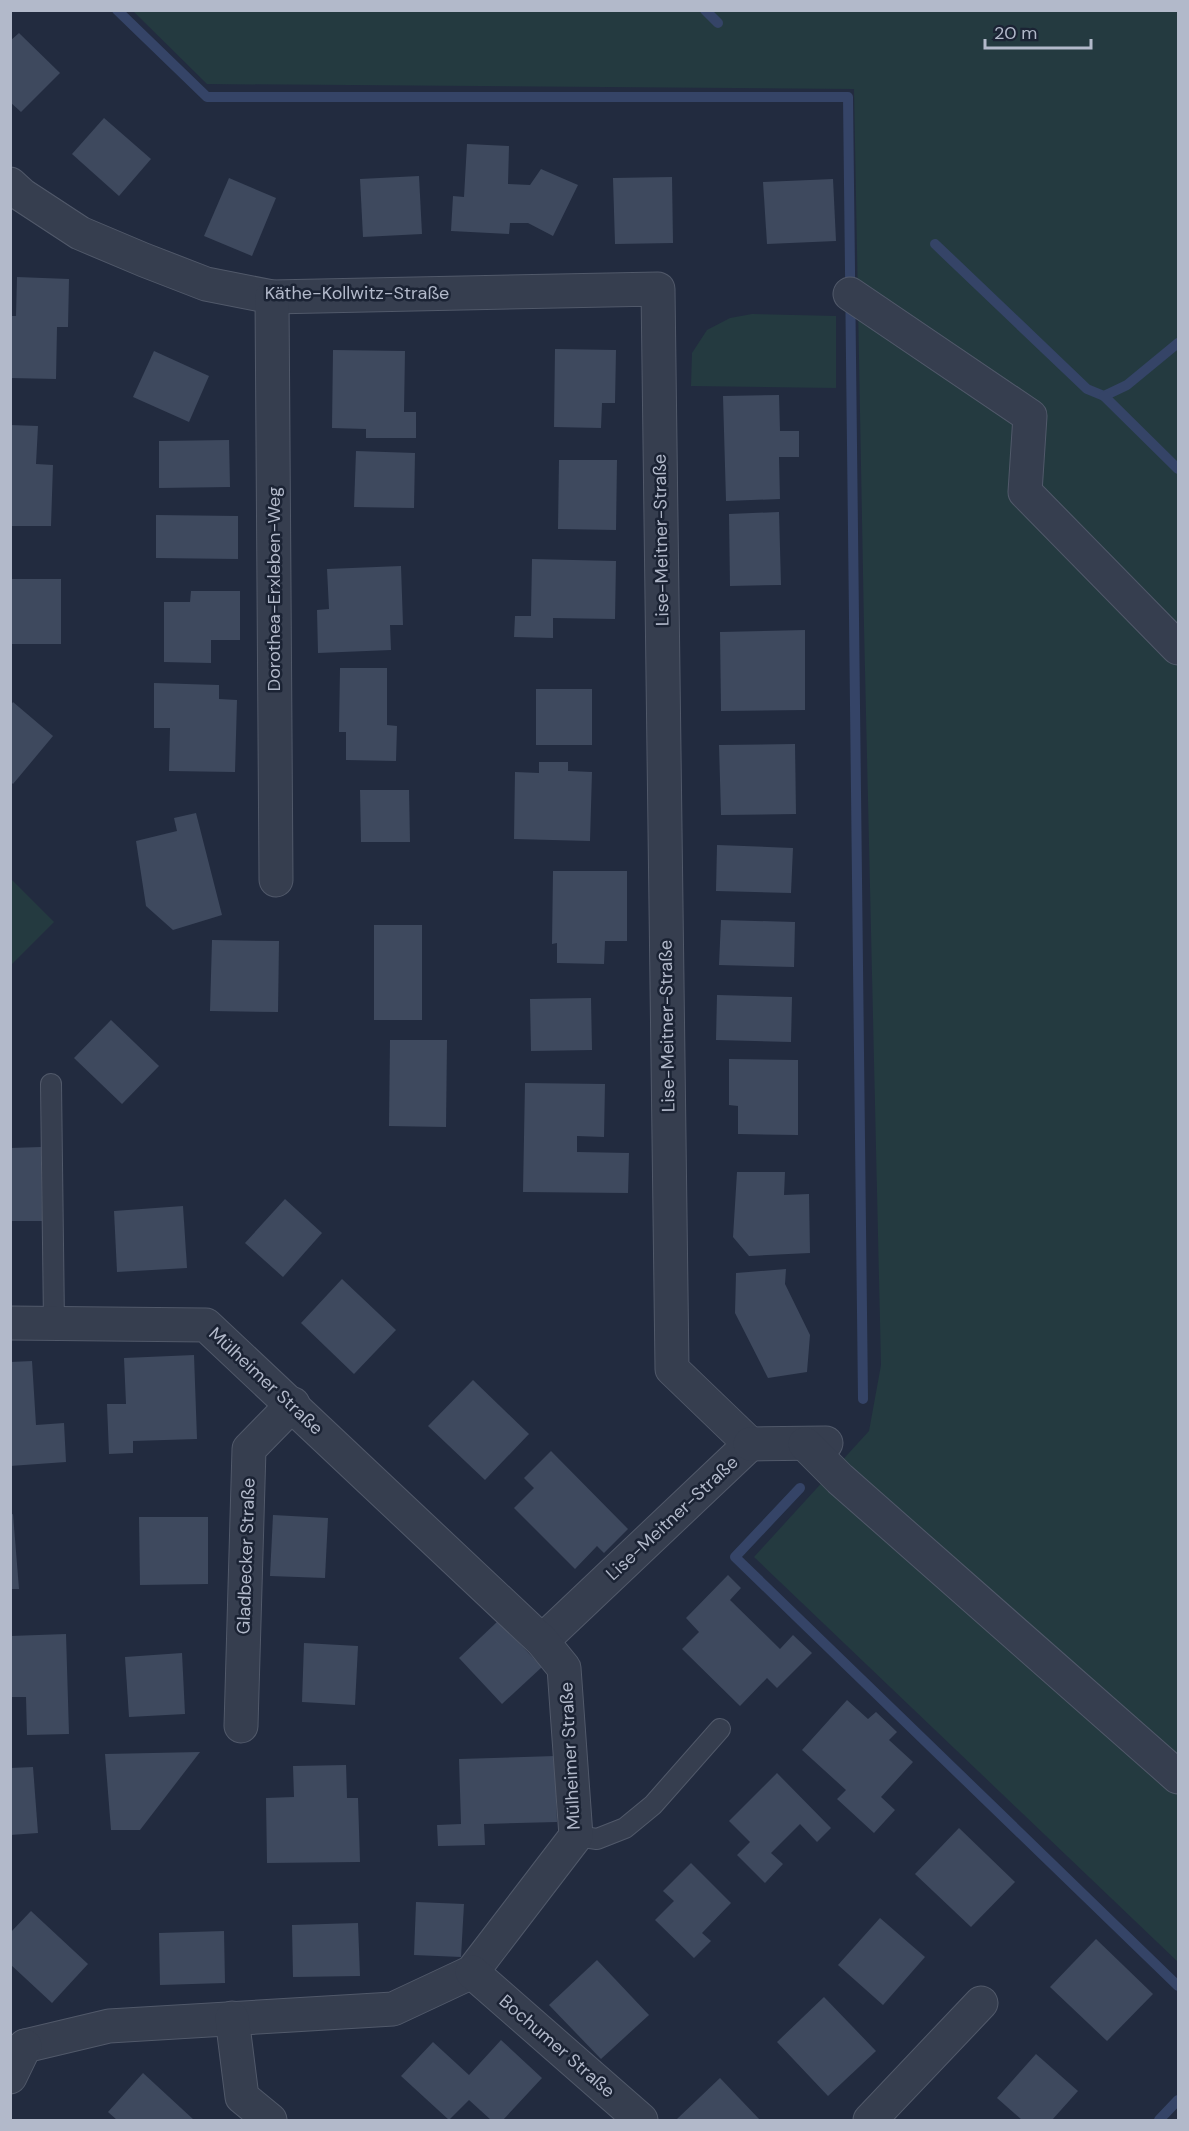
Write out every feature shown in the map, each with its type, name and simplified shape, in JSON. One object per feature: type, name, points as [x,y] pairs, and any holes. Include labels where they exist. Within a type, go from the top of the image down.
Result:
[{"type":"street","name":"Käthe-Kollwitz-Straße","points":[[14,196],[80,232],[144,260],[207,284],[273,297],[658,289]]},
{"type":"street","name":"Lise-Meitner-Straße","points":[[542,1641],[750,1444],[672,1369],[658,289]]},
{"type":"street","points":[[850,294],[1030,416],[1025,492],[1179,648]]},
{"type":"street","name":"Dorothea-Erxleben-Weg","points":[[273,297],[276,880]]},
{"type":"street","name":"Mülheimer Straße","points":[[10,1323],[206,1324],[542,1641],[564,1668],[576,1836],[472,1972],[393,2008],[109,2026],[17,2039],[10,2077]]},
{"type":"street","name":"Gladbecker Straße","points":[[241,1726],[249,1449],[293,1404]]},
{"type":"street","points":[[750,1444],[816,1444],[840,1479],[1179,1777]]},
{"type":"street","name":"Bochumer Straße","points":[[472,1972],[641,2121]]},
{"type":"street","points":[[870,2121],[981,2003]]},
{"type":"street","points":[[232,2018],[242,2097],[270,2121]]},
{"type":"lane","points":[[51,1084],[54,1323]]},
{"type":"lane","points":[[576,1836],[597,1839],[625,1828],[653,1805],[720,1729]]},
{"type":"green space","points":[[133,11],[1178,11],[1178,1962],[754,1557],[869,1431],[881,1365],[854,89],[207,84]]},
{"type":"green space","points":[[752,314],[836,316],[836,388],[691,386],[692,353],[707,330],[730,318]]},
{"type":"green space","points":[[11,879],[54,922],[11,965]]},
{"type":"building","points":[[19,33],[60,73],[21,112],[10,102],[10,41]]},
{"type":"building","points":[[104,118],[151,159],[119,196],[72,154]]},
{"type":"building","points":[[467,144],[509,146],[508,184],[530,185],[541,169],[578,185],[553,236],[528,223],[510,223],[509,234],[451,231],[453,196],[464,197]]},
{"type":"building","points":[[419,176],[422,234],[363,237],[360,179]]},
{"type":"building","points":[[672,177],[673,243],[615,244],[613,178]]},
{"type":"building","points":[[229,178],[276,198],[252,256],[204,236]]},
{"type":"building","points":[[833,179],[836,241],[767,244],[763,182]]},
{"type":"building","points":[[17,277],[69,279],[68,327],[57,327],[56,379],[10,378],[10,316],[16,316]]},
{"type":"building","points":[[555,349],[616,350],[615,403],[602,403],[601,428],[554,427]]},
{"type":"building","points":[[333,350],[405,351],[404,412],[416,412],[416,438],[366,438],[366,429],[332,428]]},
{"type":"building","points":[[154,351],[209,376],[189,422],[133,397]]},
{"type":"building","points":[[779,395],[780,431],[799,431],[799,457],[779,457],[780,499],[726,501],[723,396]]},
{"type":"building","points":[[10,425],[38,426],[36,464],[53,465],[51,526],[10,526]]},
{"type":"building","points":[[229,440],[230,487],[159,488],[159,441]]},
{"type":"building","points":[[356,451],[415,453],[414,508],[354,507]]},
{"type":"building","points":[[559,460],[617,460],[616,530],[558,529]]},
{"type":"building","points":[[779,512],[781,585],[730,586],[729,514]]},
{"type":"building","points":[[156,515],[238,516],[238,559],[156,558]]},
{"type":"building","points":[[532,559],[616,561],[615,619],[553,618],[553,638],[514,637],[515,616],[531,616]]},
{"type":"building","points":[[401,566],[403,625],[390,625],[391,650],[318,653],[317,610],[329,609],[327,569]]},
{"type":"building","points":[[10,579],[61,579],[61,644],[10,644]]},
{"type":"building","points":[[191,591],[240,591],[240,640],[211,640],[211,663],[164,662],[164,602],[190,602]]},
{"type":"building","points":[[805,630],[805,710],[721,711],[720,632]]},
{"type":"building","points":[[340,668],[387,668],[387,725],[397,726],[396,761],[346,760],[346,732],[339,732]]},
{"type":"building","points":[[154,683],[219,685],[219,699],[237,700],[235,772],[169,771],[170,728],[154,728]]},
{"type":"building","points":[[536,689],[592,689],[592,745],[536,745]]},
{"type":"building","points":[[13,702],[53,736],[13,784],[10,781],[10,706]]},
{"type":"building","points":[[795,744],[796,814],[721,815],[719,745]]},
{"type":"building","points":[[539,762],[568,762],[568,771],[592,772],[590,841],[514,839],[515,772],[539,773]]},
{"type":"building","points":[[360,790],[409,790],[410,842],[361,842]]},
{"type":"building","points":[[196,813],[222,915],[173,930],[146,906],[136,841],[177,831],[174,818]]},
{"type":"building","points":[[717,845],[793,848],[791,893],[716,891]]},
{"type":"building","points":[[553,871],[627,871],[627,941],[605,941],[604,964],[557,963],[557,943],[552,944]]},
{"type":"building","points":[[721,920],[795,922],[794,967],[719,965]]},
{"type":"building","points":[[374,925],[422,925],[422,1020],[374,1020]]},
{"type":"building","points":[[212,940],[279,941],[278,1012],[210,1011]]},
{"type":"building","points":[[717,995],[792,997],[791,1042],[716,1040]]},
{"type":"building","points":[[591,998],[592,1050],[531,1051],[530,999]]},
{"type":"building","points":[[111,1020],[159,1066],[122,1104],[74,1058]]},
{"type":"building","points":[[390,1040],[447,1040],[446,1127],[389,1126]]},
{"type":"building","points":[[729,1059],[798,1060],[798,1135],[738,1134],[738,1106],[729,1105]]},
{"type":"building","points":[[525,1083],[605,1084],[604,1137],[577,1136],[577,1152],[629,1153],[628,1193],[523,1192]]},
{"type":"building","points":[[41,1147],[42,1221],[10,1221],[10,1148]]},
{"type":"building","points":[[737,1172],[785,1172],[784,1195],[809,1194],[810,1253],[749,1256],[733,1237]]},
{"type":"building","points":[[285,1199],[322,1233],[283,1277],[245,1243]]},
{"type":"building","points":[[183,1206],[187,1268],[117,1272],[114,1211]]},
{"type":"building","points":[[786,1269],[785,1284],[810,1335],[807,1372],[768,1378],[735,1313],[736,1273]]},
{"type":"building","points":[[342,1279],[396,1330],[354,1374],[301,1323]]},
{"type":"building","points":[[194,1355],[197,1439],[133,1441],[133,1453],[109,1454],[107,1404],[126,1404],[124,1358]]},
{"type":"building","points":[[32,1361],[36,1425],[64,1423],[66,1462],[10,1466],[10,1362]]},
{"type":"building","points":[[473,1380],[529,1434],[485,1480],[428,1426]]},
{"type":"building","points":[[551,1451],[628,1529],[604,1553],[597,1546],[575,1569],[514,1508],[534,1488],[524,1478]]},
{"type":"building","points":[[13,1514],[19,1589],[10,1589],[10,1515]]},
{"type":"building","points":[[273,1515],[328,1518],[325,1578],[270,1576]]},
{"type":"building","points":[[139,1517],[208,1517],[208,1584],[140,1585]]},
{"type":"building","points":[[728,1575],[741,1588],[730,1600],[780,1649],[793,1635],[812,1653],[777,1688],[767,1678],[740,1706],[682,1649],[699,1632],[686,1618]]},
{"type":"building","points":[[498,1621],[542,1667],[502,1704],[459,1658]]},
{"type":"building","points":[[66,1634],[69,1734],[27,1735],[26,1697],[10,1697],[10,1636]]},
{"type":"building","points":[[304,1643],[358,1646],[355,1705],[302,1702]]},
{"type":"building","points":[[182,1653],[185,1714],[129,1717],[125,1657]]},
{"type":"building","points":[[847,1700],[868,1719],[876,1712],[897,1732],[889,1740],[913,1762],[881,1797],[895,1810],[874,1833],[837,1799],[846,1790],[802,1750]]},
{"type":"building","points":[[200,1752],[140,1830],[111,1830],[105,1754]]},
{"type":"building","points":[[555,1756],[557,1822],[484,1824],[485,1845],[438,1846],[437,1825],[461,1824],[459,1759]]},
{"type":"building","points":[[346,1765],[347,1798],[358,1798],[360,1862],[267,1863],[266,1798],[294,1797],[293,1766]]},
{"type":"building","points":[[33,1767],[38,1833],[10,1835],[10,1768]]},
{"type":"building","points":[[777,1773],[831,1828],[817,1842],[800,1824],[771,1853],[783,1864],[765,1883],[737,1855],[750,1842],[729,1821]]},
{"type":"building","points":[[959,1828],[1015,1882],[971,1927],[915,1874]]},
{"type":"building","points":[[691,1863],[731,1903],[702,1933],[711,1941],[694,1958],[655,1920],[674,1901],[663,1891]]},
{"type":"building","points":[[416,1902],[464,1904],[461,1957],[414,1955]]},
{"type":"building","points":[[31,1911],[88,1964],[52,2003],[10,1964],[10,1933]]},
{"type":"building","points":[[880,1918],[925,1957],[883,2005],[838,1965]]},
{"type":"building","points":[[358,1923],[360,1976],[293,1977],[292,1925]]},
{"type":"building","points":[[224,1931],[225,1983],[160,1985],[159,1933]]},
{"type":"building","points":[[1096,1939],[1153,1994],[1107,2041],[1050,1987]]},
{"type":"building","points":[[597,1960],[649,2015],[601,2059],[549,2005]]},
{"type":"building","points":[[824,1997],[876,2051],[828,2096],[777,2042]]},
{"type":"building","points":[[501,2040],[542,2078],[503,2120],[491,2120],[469,2100],[449,2120],[401,2076],[433,2042],[469,2075]]},
{"type":"building","points":[[1036,2054],[1078,2091],[1052,2120],[1022,2120],[997,2098]]},
{"type":"building","points":[[143,2073],[194,2120],[117,2120],[108,2112]]},
{"type":"building","points":[[720,2078],[760,2120],[677,2119]]},
{"type":"waterway","points":[[117,10],[207,97],[848,97],[863,1399]]},
{"type":"waterway","points":[[705,10],[718,23]]},
{"type":"waterway","points":[[935,244],[1087,389],[1104,396],[1127,385],[1178,343]]},
{"type":"waterway","points":[[1104,396],[1178,469]]},
{"type":"waterway","points":[[800,1488],[735,1557],[1178,1986]]},
{"type":"waterway","points":[[1159,2120],[1178,2100]]}]
